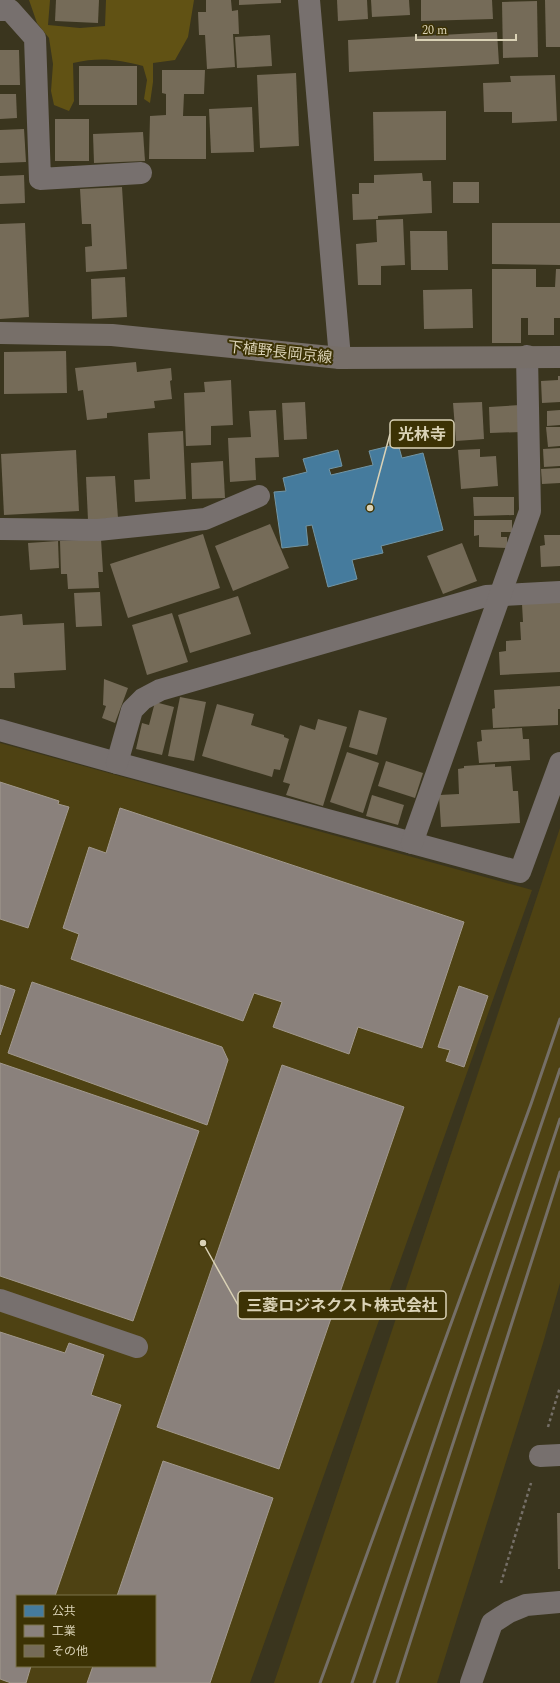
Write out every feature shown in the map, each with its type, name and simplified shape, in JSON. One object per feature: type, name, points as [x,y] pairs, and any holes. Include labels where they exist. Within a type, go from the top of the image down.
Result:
[{"type":"main road","name":"下植野長岡京線","points":[[0,333],[112,335],[340,358],[560,356]]},
{"type":"street","points":[[309,0],[340,358]]},
{"type":"street","points":[[0,10],[10,10],[35,38],[40,179],[141,173]]},
{"type":"street","points":[[412,843],[530,510],[527,356]]},
{"type":"street","points":[[0,529],[98,530],[205,519],[259,496]]},
{"type":"street","points":[[117,763],[132,710],[144,699],[160,690],[486,596],[560,592]]},
{"type":"street","points":[[0,730],[520,872],[560,763]]},
{"type":"street","points":[[0,1300],[137,1346]]},
{"type":"street","points":[[471,1683],[492,1623],[509,1612],[526,1605],[560,1602]]},
{"type":"path","points":[[492,1623],[495,1604],[550,1456],[560,1387]]},
{"type":"shaded area","points":[[29,0],[50,0],[48,25],[80,28],[105,26],[106,0],[194,0],[188,37],[175,60],[153,63],[153,82],[150,103],[144,99],[147,80],[143,66],[116,60],[100,59],[73,63],[74,101],[69,111],[54,105],[51,91],[53,64],[49,38],[37,23]]},
{"type":"shaded area","points":[[0,743],[532,890],[250,1683],[0,1683]]},
{"type":"shaded area","points":[[560,828],[560,1283],[543,1343],[437,1683],[274,1683]]},
{"type":"building: 公共","points":[[398,444],[402,458],[423,453],[443,530],[381,546],[383,553],[352,560],[357,579],[328,587],[312,525],[306,526],[308,545],[282,548],[274,492],[286,491],[283,478],[307,472],[303,459],[338,450],[342,466],[329,469],[331,475],[373,465],[369,451]]},
{"type":"building: 工業","points":[[0,782],[59,801],[58,804],[69,807],[28,928],[0,919]]},
{"type":"building: 工業","points":[[120,808],[464,922],[422,1048],[358,1027],[349,1054],[273,1027],[282,1002],[254,993],[243,1021],[71,959],[79,934],[63,928],[89,847],[106,853]]},
{"type":"building: 工業","points":[[32,982],[222,1047],[228,1060],[207,1125],[8,1053]]},
{"type":"building: 工業","points":[[0,985],[15,990],[0,1035]]},
{"type":"building: 工業","points":[[459,986],[488,996],[464,1067],[446,1061],[450,1050],[438,1047]]},
{"type":"building: 工業","points":[[0,1063],[199,1131],[133,1321],[0,1276]]},
{"type":"building: 工業","points":[[282,1065],[404,1107],[279,1469],[157,1427]]},
{"type":"building: 工業","points":[[0,1332],[65,1353],[69,1343],[104,1355],[91,1395],[121,1405],[55,1595],[16,1595],[16,1667],[31,1667],[26,1683],[11,1683],[0,1679]]},
{"type":"building: 工業","points":[[163,1461],[273,1498],[210,1683],[87,1683],[93,1667],[156,1667],[156,1595],[117,1595]]},
{"type":"building: その他","points":[[56,0],[99,0],[98,23],[55,21]]},
{"type":"building: その他","points":[[206,0],[231,0],[232,11],[238,10],[239,34],[233,34],[235,67],[207,69],[205,35],[199,35],[198,12],[206,12]]},
{"type":"building: その他","points":[[239,0],[281,0],[281,3],[239,5]]},
{"type":"building: その他","points":[[337,0],[367,0],[368,19],[338,21]]},
{"type":"building: その他","points":[[371,0],[409,0],[410,15],[372,17]]},
{"type":"building: その他","points":[[421,0],[492,0],[493,19],[421,21]]},
{"type":"building: その他","points":[[545,0],[560,0],[560,47],[546,47]]},
{"type":"building: その他","points":[[537,1],[538,57],[503,58],[502,2]]},
{"type":"building: その他","points":[[497,32],[499,64],[349,72],[348,40]]},
{"type":"building: その他","points":[[270,35],[272,66],[237,68],[235,37]]},
{"type":"building: その他","points":[[0,50],[19,50],[20,85],[0,85]]},
{"type":"building: その他","points":[[79,66],[137,66],[137,105],[79,105]]},
{"type":"building: その他","points":[[162,70],[205,70],[204,94],[184,94],[183,116],[206,116],[206,159],[149,159],[150,116],[166,115],[166,94],[162,93]]},
{"type":"building: その他","points":[[296,73],[299,146],[260,148],[257,75]]},
{"type":"building: その他","points":[[555,75],[557,121],[512,123],[512,112],[484,112],[483,83],[511,82],[510,76]]},
{"type":"building: その他","points":[[0,94],[16,94],[17,118],[0,119]]},
{"type":"building: その他","points":[[252,107],[254,152],[211,153],[209,109]]},
{"type":"building: その他","points":[[446,111],[446,160],[374,161],[373,112]]},
{"type":"building: その他","points":[[55,119],[89,119],[89,161],[55,161]]},
{"type":"building: その他","points":[[24,129],[26,162],[0,163],[0,130]]},
{"type":"building: その他","points":[[143,132],[145,161],[94,163],[93,134]]},
{"type":"building: その他","points":[[422,173],[423,181],[431,181],[432,213],[378,216],[378,219],[353,220],[352,194],[359,194],[359,183],[374,183],[374,175]]},
{"type":"building: その他","points":[[24,175],[25,203],[0,204],[0,176]]},
{"type":"building: その他","points":[[453,182],[479,182],[479,203],[453,203]]},
{"type":"building: その他","points":[[122,187],[127,269],[86,272],[85,247],[92,246],[91,224],[82,224],[80,189]]},
{"type":"building: その他","points":[[403,219],[405,265],[381,266],[381,285],[358,285],[356,244],[377,242],[376,220]]},
{"type":"building: その他","points":[[25,223],[29,317],[0,319],[0,224]]},
{"type":"building: その他","points":[[492,223],[560,223],[560,265],[492,264]]},
{"type":"building: その他","points":[[410,231],[447,231],[448,270],[411,270]]},
{"type":"building: その他","points":[[492,269],[536,269],[536,287],[555,287],[556,269],[560,269],[560,318],[554,318],[554,335],[528,335],[528,318],[521,318],[521,343],[492,343]]},
{"type":"building: その他","points":[[125,277],[127,317],[92,319],[91,279]]},
{"type":"building: その他","points":[[472,289],[473,328],[424,329],[423,290]]},
{"type":"building: その他","points":[[66,351],[67,393],[4,394],[4,352]]},
{"type":"building: その他","points":[[136,362],[137,372],[171,368],[172,380],[170,381],[172,399],[154,401],[155,408],[107,413],[107,418],[87,420],[83,390],[78,391],[75,368]]},
{"type":"building: その他","points":[[558,376],[560,376],[560,402],[542,403],[541,381],[558,380]]},
{"type":"building: その他","points":[[231,380],[233,425],[211,426],[211,445],[186,446],[184,393],[205,392],[204,382]]},
{"type":"building: その他","points":[[305,402],[307,439],[284,440],[282,403]]},
{"type":"building: その他","points":[[482,402],[484,439],[456,441],[453,403]]},
{"type":"building: その他","points":[[520,405],[521,432],[490,433],[489,407]]},
{"type":"building: その他","points":[[276,410],[279,457],[255,458],[256,480],[230,482],[228,438],[251,437],[249,411]]},
{"type":"building: その他","points":[[560,410],[560,425],[547,426],[547,411]]},
{"type":"building: その他","points":[[546,427],[560,427],[560,446],[548,447]]},
{"type":"building: その他","points":[[183,431],[186,499],[135,502],[134,480],[150,479],[148,433]]},
{"type":"building: その他","points":[[560,448],[560,466],[544,467],[543,449]]},
{"type":"building: その他","points":[[480,449],[480,457],[496,456],[498,486],[461,489],[458,450]]},
{"type":"building: その他","points":[[76,450],[79,511],[4,515],[1,454]]},
{"type":"building: その他","points":[[223,461],[225,498],[192,499],[191,463]]},
{"type":"building: その他","points":[[560,468],[560,483],[542,484],[541,469]]},
{"type":"building: その他","points":[[115,476],[118,518],[88,520],[86,477]]},
{"type":"building: その他","points":[[473,497],[514,497],[514,515],[474,516]]},
{"type":"building: その他","points":[[474,520],[512,520],[512,532],[501,532],[501,537],[507,537],[507,548],[479,547],[479,535],[474,536]]},
{"type":"building: その他","points":[[270,524],[289,568],[233,591],[215,546]]},
{"type":"building: その他","points":[[203,534],[220,588],[128,618],[110,564]]},
{"type":"building: その他","points":[[544,535],[560,535],[560,566],[541,567],[540,546],[545,545]]},
{"type":"building: その他","points":[[101,539],[103,572],[98,572],[99,588],[68,589],[67,574],[61,574],[60,541]]},
{"type":"building: その他","points":[[58,541],[59,568],[30,570],[28,543]]},
{"type":"building: その他","points":[[462,543],[477,581],[443,594],[427,556]]},
{"type":"building: その他","points":[[100,592],[102,626],[76,627],[74,593]]},
{"type":"building: その他","points":[[238,596],[251,634],[190,653],[178,615]]},
{"type":"building: その他","points":[[560,602],[560,672],[500,675],[499,652],[506,651],[506,641],[521,640],[520,622],[523,622],[522,604]]},
{"type":"building: その他","points":[[172,613],[188,662],[147,675],[132,625]]},
{"type":"building: その他","points":[[22,614],[23,625],[64,623],[66,670],[14,673],[15,688],[0,688],[0,616]]},
{"type":"building: その他","points":[[104,679],[128,688],[115,723],[102,718],[106,706],[103,705]]},
{"type":"building: その他","points":[[560,686],[558,725],[493,728],[492,709],[495,708],[494,690]]},
{"type":"building: その他","points":[[180,697],[206,702],[194,761],[168,756]]},
{"type":"building: その他","points":[[155,702],[174,707],[162,755],[136,749],[142,723],[149,725]]},
{"type":"building: その他","points":[[217,704],[254,714],[251,725],[284,735],[284,737],[289,739],[280,770],[274,769],[272,777],[202,756]]},
{"type":"building: その他","points":[[359,710],[387,718],[377,755],[349,747]]},
{"type":"building: その他","points":[[318,719],[347,727],[323,806],[286,795],[290,784],[283,782],[300,725],[315,730]]},
{"type":"building: その他","points":[[522,728],[523,739],[529,739],[530,760],[479,763],[477,742],[482,741],[481,730]]},
{"type":"building: その他","points":[[347,752],[379,763],[363,813],[330,802]]},
{"type":"building: その他","points":[[386,761],[423,773],[415,798],[378,786]]},
{"type":"building: その他","points":[[495,764],[495,767],[511,766],[513,791],[518,791],[520,823],[441,827],[439,795],[459,794],[458,769],[464,768],[464,766]]},
{"type":"building: その他","points":[[372,795],[404,805],[398,825],[366,816]]},
{"type":"building: その他","points":[[557,1513],[560,1513],[560,1569],[558,1569]]},
{"type":"railway","points":[[320,1683],[531,1104],[560,1019]]},
{"type":"railway","points":[[352,1683],[560,1069]]},
{"type":"railway","points":[[374,1683],[560,1119]]},
{"type":"railway","points":[[397,1683],[560,1172]]},
{"type":"place","name":"光林寺","points":[[370,508]]},
{"type":"place","name":"三菱ロジネクスト株式会社","points":[[203,1243]]}]
